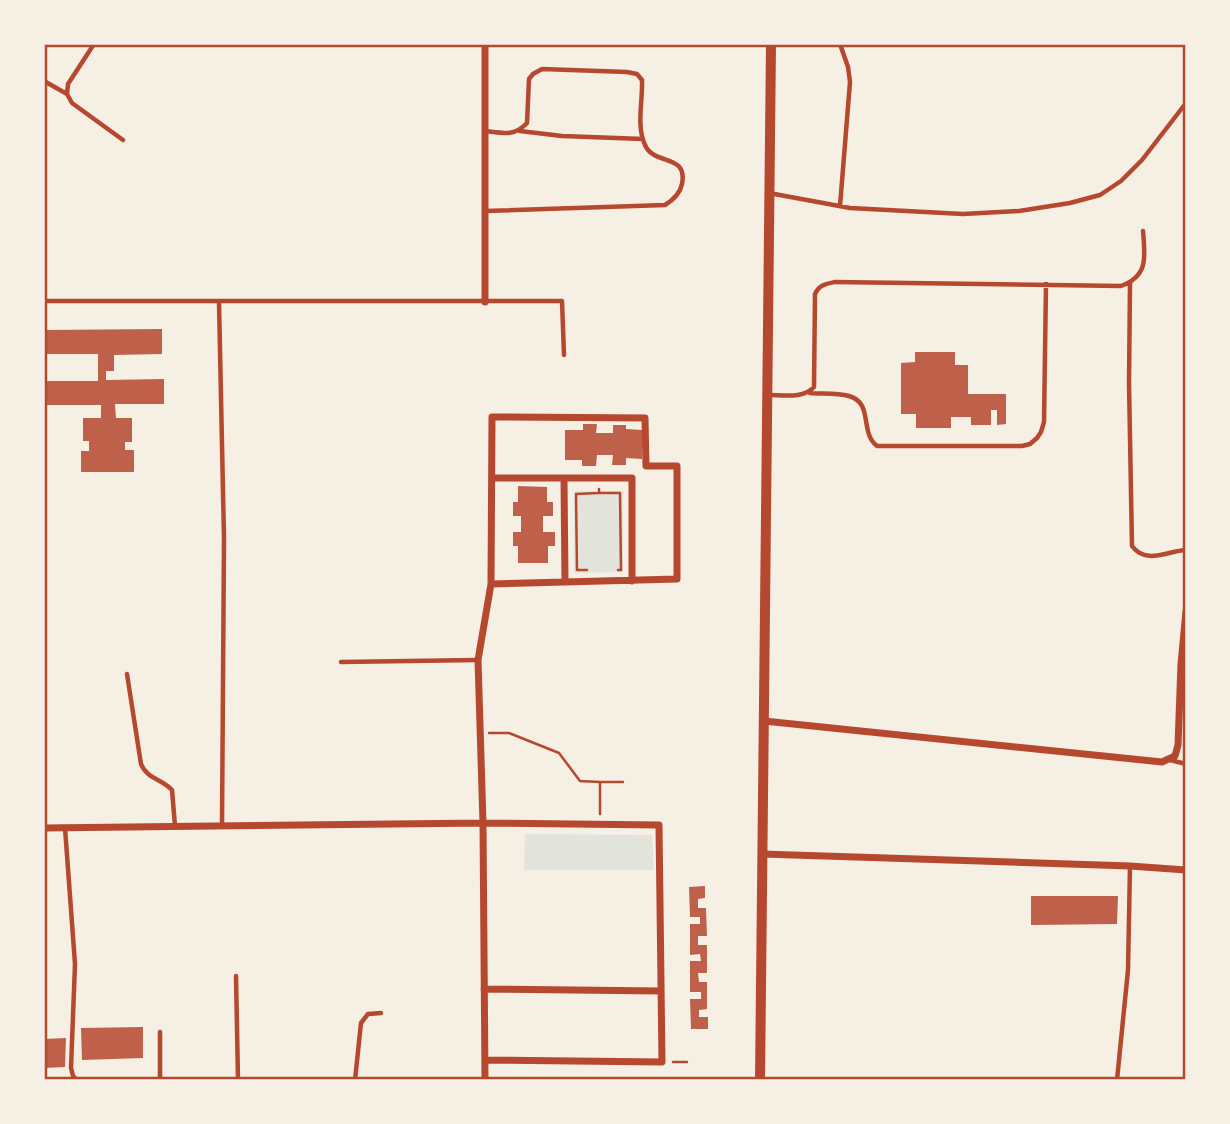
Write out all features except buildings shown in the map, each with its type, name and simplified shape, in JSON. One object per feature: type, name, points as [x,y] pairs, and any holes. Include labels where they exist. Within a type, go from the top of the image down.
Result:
[{"type":"street","points":[[485,44],[485,302]]},
{"type":"street","points":[[760,1080],[771,44]]},
{"type":"street","points":[[485,1080],[483,823],[478,660],[491,584],[492,417],[645,418],[646,466]]},
{"type":"street","points":[[491,584],[677,579],[677,466],[646,466],[632,478],[492,478]]},
{"type":"street","points":[[632,478],[632,581]]},
{"type":"street","points":[[564,479],[565,582]]},
{"type":"street","points":[[764,721],[1162,762],[1175,755],[1178,745],[1186,611]]},
{"type":"street","points":[[44,828],[483,823],[659,825],[662,1062],[485,1060]]},
{"type":"street","points":[[762,854],[1186,870]]},
{"type":"street","points":[[484,989],[661,991]]},
{"type":"lane","points":[[67,94],[68,84],[94,44]]},
{"type":"lane","points":[[840,44],[850,82],[840,206]]},
{"type":"lane","points":[[485,211],[665,205],[679,193],[682,171],[677,164],[657,157],[645,146],[641,130],[642,80],[637,74],[542,69],[529,79],[527,124],[520,131]]},
{"type":"lane","points":[[44,82],[67,94],[72,103],[123,139]]},
{"type":"lane","points":[[769,193],[850,208],[977,214],[1019,211],[1070,202],[1100,195],[1121,181],[1142,160],[1186,103]]},
{"type":"lane","points":[[485,131],[643,139]]},
{"type":"lane","points":[[809,393],[816,381],[814,295],[818,288],[825,284],[848,282],[1121,286],[1130,283],[1143,267],[1143,231]]},
{"type":"lane","points":[[1130,283],[1132,546],[1142,556],[1153,557],[1186,551]]},
{"type":"lane","points":[[767,395],[809,393],[849,396],[863,405],[868,435],[877,446],[1030,444],[1041,432],[1044,422],[1046,284]]},
{"type":"lane","points":[[44,300],[562,301],[564,355]]},
{"type":"lane","points":[[219,302],[225,539],[222,826]]},
{"type":"lane","points":[[341,662],[478,660]]},
{"type":"lane","points":[[127,674],[141,765],[148,775],[172,790],[175,826]]},
{"type":"lane","points":[[1169,760],[1186,764]]},
{"type":"lane","points":[[65,828],[75,964],[71,1068],[77,1080]]},
{"type":"lane","points":[[1117,1080],[1128,970],[1130,866]]},
{"type":"lane","points":[[236,976],[237,1080]]},
{"type":"lane","points":[[355,1080],[361,1023],[368,1014],[381,1013]]},
{"type":"lane","points":[[160,1032],[160,1080]]},
{"type":"lane","points":[[996,1080],[1009,1080]]},
{"type":"path","points":[[599,478],[599,493]]},
{"type":"path","points":[[588,570],[577,570],[576,494],[620,493],[621,570],[610,570]]},
{"type":"path","points":[[481,733],[509,733],[559,753],[580,782],[623,782]]},
{"type":"path","points":[[600,782],[600,825]]},
{"type":"path","points":[[662,1062],[687,1062]]},
{"type":"shaded area","points":[[574,491],[623,491],[623,572],[574,573]]},
{"type":"shaded area","points":[[525,834],[652,835],[654,870],[524,870]]}]
